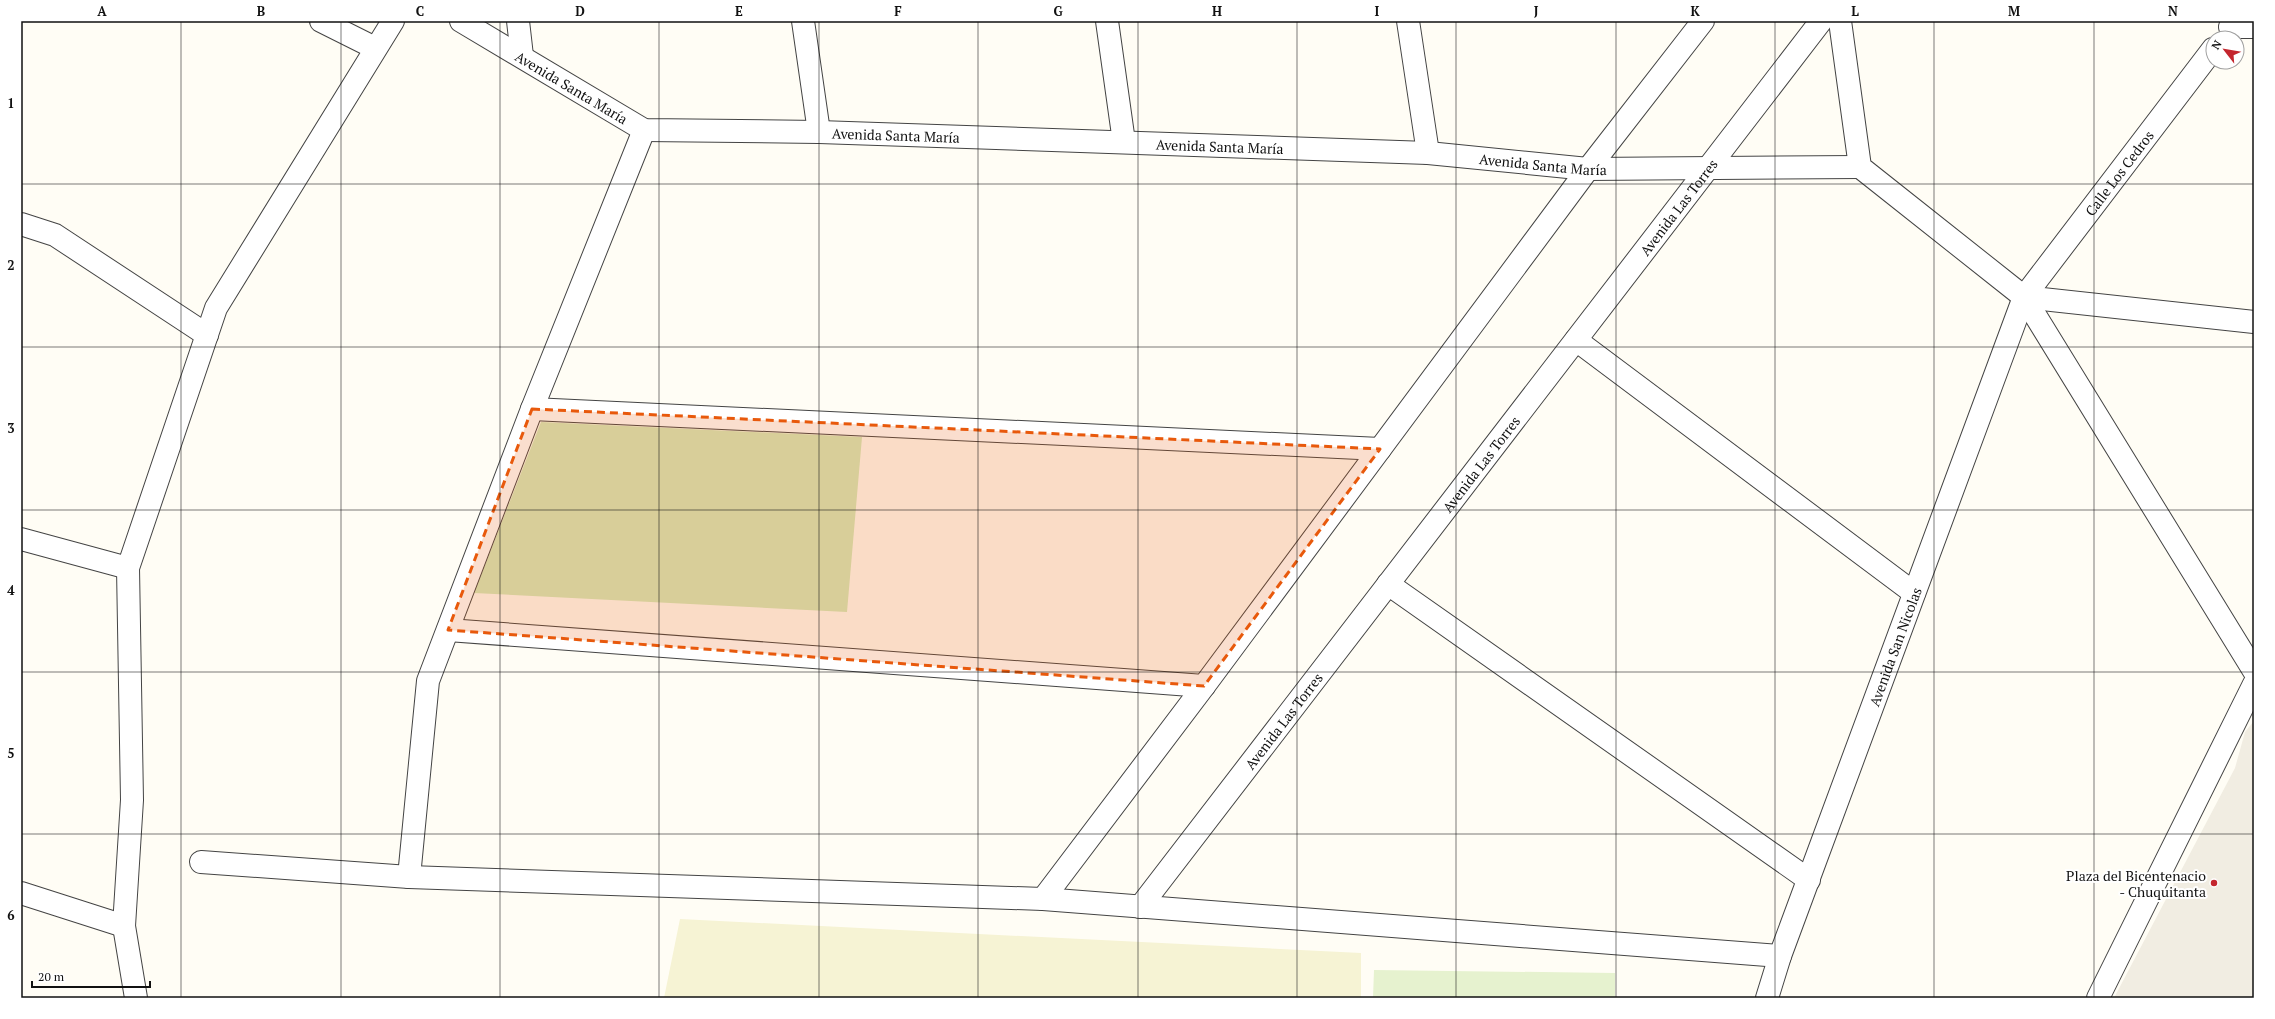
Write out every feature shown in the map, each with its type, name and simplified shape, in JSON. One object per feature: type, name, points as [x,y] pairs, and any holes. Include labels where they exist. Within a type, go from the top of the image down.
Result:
[{"type":"street","points":[[321,21],[375,48]]},
{"type":"street","points":[[136,998],[124,926],[132,800],[128,568],[216,308],[393,21]]},
{"type":"street","name":"Avenida Santa María","points":[[461,21],[644,130],[820,132],[1428,153],[1588,169],[1860,167]]},
{"type":"street","points":[[518,21],[522,56]]},
{"type":"street","points":[[803,21],[820,132]]},
{"type":"street","points":[[1107,21],[1124,142]]},
{"type":"street","points":[[1408,21],[1428,153]]},
{"type":"street","points":[[1043,899],[1204,686],[1588,169],[1704,21]]},
{"type":"street","name":"Avenida Las Torres","points":[[1140,907],[1821,21]]},
{"type":"street","points":[[1840,21],[1860,167],[2024,296],[2254,671]]},
{"type":"street","points":[[2229,29],[2254,28]]},
{"type":"street","name":"Calle Los Cedros","points":[[2024,296],[2205,60]]},
{"type":"street","points":[[409,877],[428,681],[532,409],[644,130]]},
{"type":"street","points":[[21,224],[56,235],[207,335]]},
{"type":"street","points":[[2024,296],[2254,322]]},
{"type":"street","name":"Avenida San Nicolas","points":[[1767,998],[1780,956],[1810,880],[2024,296]]},
{"type":"street","points":[[1576,340],[1914,593]]},
{"type":"street","points":[[532,409],[1380,449]]},
{"type":"street","points":[[21,539],[128,568]]},
{"type":"street","points":[[1388,584],[1810,880]]},
{"type":"street","points":[[448,630],[1204,686]]},
{"type":"street","points":[[2098,998],[2254,684]]},
{"type":"street","points":[[201,862],[409,877],[1043,899],[1780,956]]},
{"type":"street","points":[[21,893],[124,926]]},
{"type":"highlighted area","points":[[532,409],[1380,449],[1204,686],[448,630]]},
{"type":"shaded area","name":"Plaza del Bicentenacio - Chuquitanta","points":[[2254,721],[2254,998],[2114,998],[2235,768],[2245,732]]},
{"type":"shaded area","points":[[680,919],[1361,953],[1361,998],[664,998]]},
{"type":"green space","points":[[541,422],[862,437],[847,612],[474,593]]},
{"type":"green space","points":[[1374,970],[1615,973],[1615,998],[1373,998]]},
{"type":"place","name":"Plaza del Bicentenacio - Chuquitanta","points":[[2214,883]]}]
